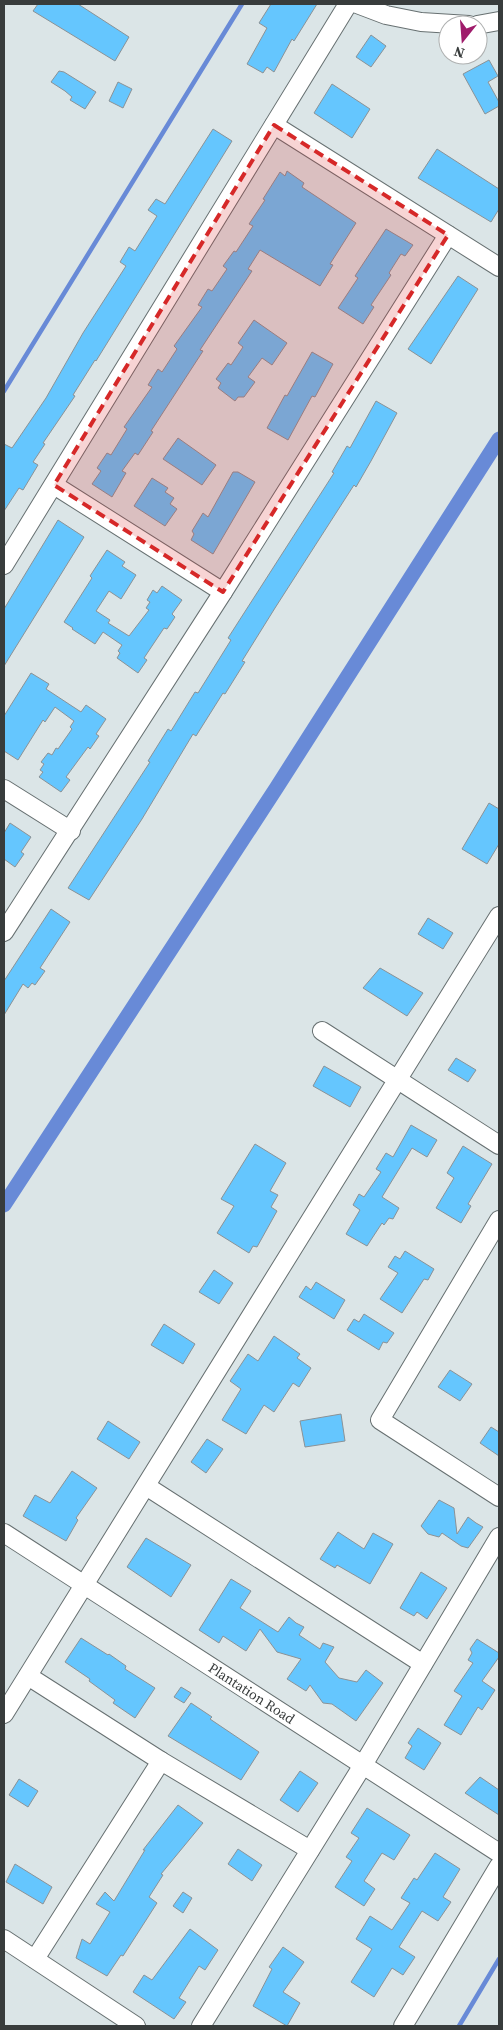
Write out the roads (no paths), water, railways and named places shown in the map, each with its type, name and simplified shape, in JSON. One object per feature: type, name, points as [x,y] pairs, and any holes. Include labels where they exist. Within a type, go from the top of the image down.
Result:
[{"type":"street","points":[[4,565],[348,4]]},
{"type":"street","points":[[357,4],[386,15],[421,22],[438,23]]},
{"type":"street","points":[[274,125],[499,267]]},
{"type":"street","points":[[4,932],[71,831],[448,235]]},
{"type":"street","points":[[54,485],[223,592]]},
{"type":"street","points":[[4,788],[71,831]]},
{"type":"street","points":[[4,1714],[499,916]]},
{"type":"street","points":[[322,1031],[499,1145]]},
{"type":"street","points":[[499,1220],[380,1420],[499,1497]]},
{"type":"street","points":[[146,1486],[423,1664]]},
{"type":"street","name":"Plantation Road","points":[[4,1533],[499,1853]]},
{"type":"street","points":[[201,2026],[363,1764],[499,1537]]},
{"type":"street","points":[[28,1676],[160,1760],[310,1850]]},
{"type":"street","points":[[35,1959],[160,1760]]},
{"type":"street","points":[[403,2026],[499,1866]]},
{"type":"street","points":[[4,1939],[136,2026]]},
{"type":"waterway","points":[[4,391],[242,4]]},
{"type":"waterway","points":[[4,1205],[277,787],[499,439]]},
{"type":"waterway","points":[[459,2026],[499,1959]]}]
